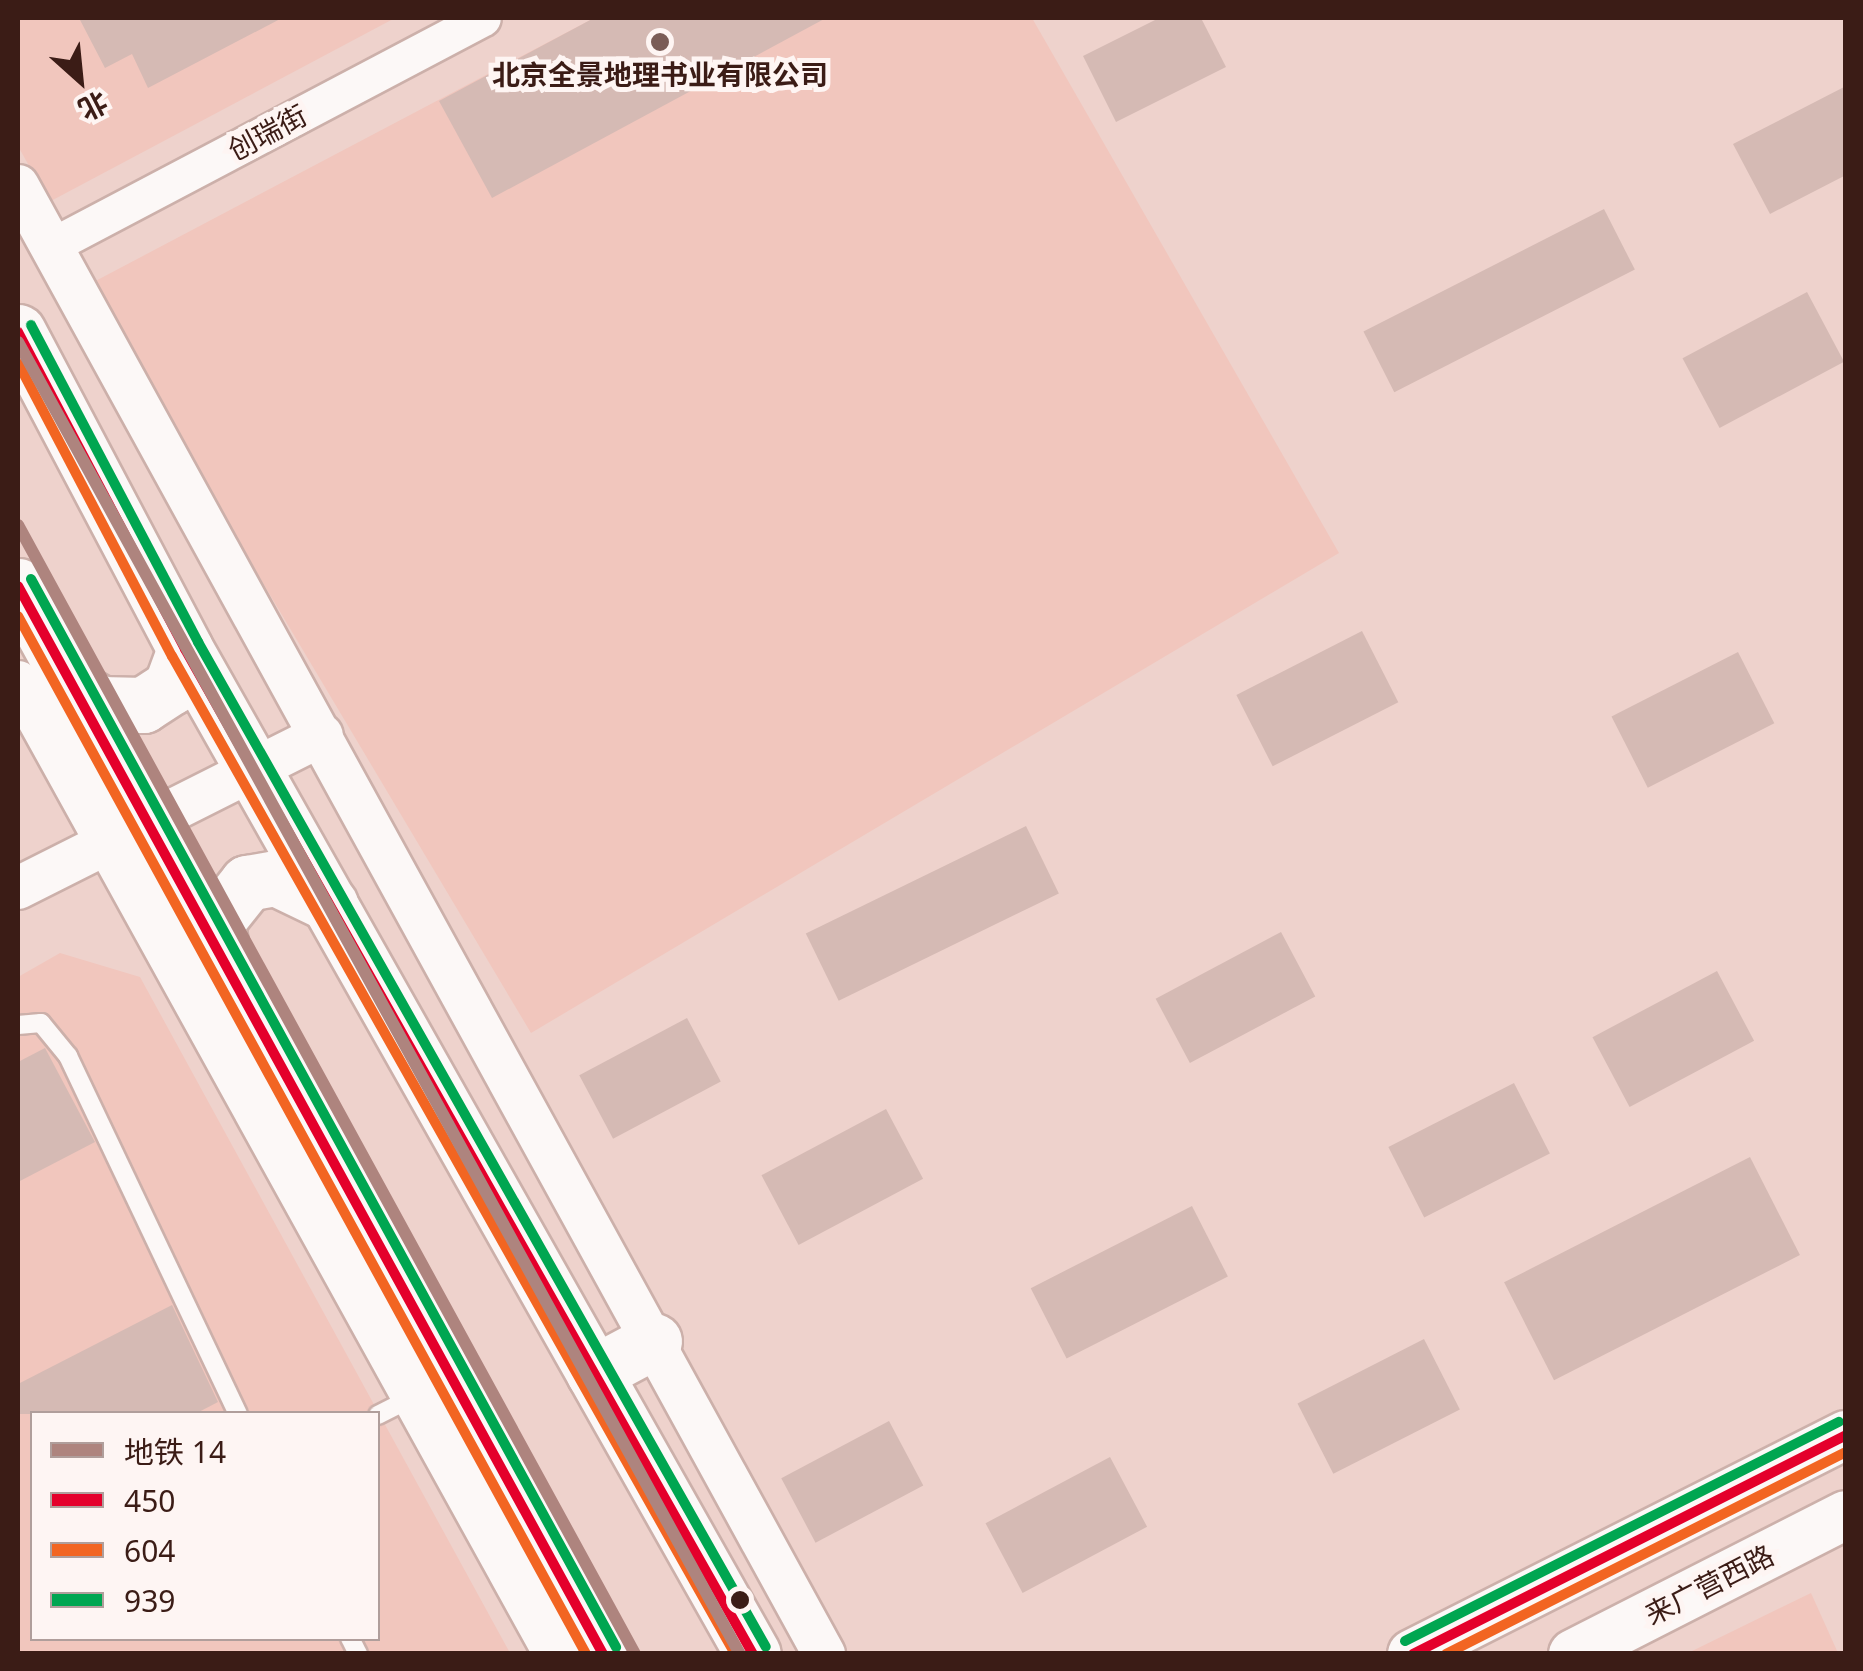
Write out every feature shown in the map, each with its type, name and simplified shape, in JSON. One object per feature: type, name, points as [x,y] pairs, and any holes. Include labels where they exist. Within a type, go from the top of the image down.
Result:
[{"type":"main road","points":[[18,332],[185,648],[753,1654]]},
{"type":"main road","points":[[18,586],[75,690],[128,832],[222,952],[378,1244],[414,1397],[603,1654]]},
{"type":"main road","points":[[75,690],[101,704],[143,705],[170,687],[185,648]]},
{"type":"main road","points":[[222,952],[216,922],[247,883],[276,878],[330,904]]},
{"type":"main road","points":[[371,1322],[378,1244]]},
{"type":"main road","points":[[594,1372],[654,1341]]},
{"type":"main road","points":[[1412,1654],[1846,1435]]},
{"type":"main road","name":"来广营西路","points":[[1572,1654],[1841,1527]]},
{"type":"street","name":"创瑞街","points":[[52,246],[483,18]]},
{"type":"street","points":[[18,186],[824,1654]]},
{"type":"street","points":[[18,682],[128,832],[371,1322],[555,1654]]},
{"type":"street","points":[[18,888],[322,735]]},
{"type":"lane","points":[[18,1025],[41,1024],[68,1056],[237,1411]]},
{"type":"shaded area","points":[[18,18],[395,18],[49,202],[18,146]]},
{"type":"shaded area","points":[[594,18],[1032,18],[1339,553],[531,1033],[86,286]]},
{"type":"shaded area","points":[[60,953],[140,977],[378,1411],[30,1411],[30,1641],[380,1641],[380,1415],[510,1653],[18,1653],[18,977]]},
{"type":"shaded area","points":[[1811,1593],[1838,1653],[1688,1653]]},
{"type":"building","points":[[79,18],[282,18],[148,88],[132,54],[105,68]]},
{"type":"building","points":[[594,18],[826,18],[492,198],[439,101]]},
{"type":"building","points":[[1159,18],[1201,18],[1226,67],[1116,122],[1083,56]]},
{"type":"building","points":[[1846,86],[1846,175],[1770,214],[1733,144]]},
{"type":"building","points":[[1604,209],[1635,270],[1394,392],[1363,332]]},
{"type":"building","points":[[1807,292],[1844,362],[1720,428],[1683,358]]},
{"type":"building","points":[[1362,631],[1398,702],[1273,766],[1236,695]]},
{"type":"building","points":[[1738,652],[1774,723],[1648,788],[1611,716]]},
{"type":"building","points":[[1026,826],[1059,893],[839,1001],[806,933]]},
{"type":"building","points":[[1281,932],[1315,996],[1190,1063],[1156,999]]},
{"type":"building","points":[[1717,971],[1754,1041],[1630,1107],[1593,1037]]},
{"type":"building","points":[[687,1018],[721,1082],[613,1139],[579,1075]]},
{"type":"building","points":[[45,1048],[95,1142],[18,1182],[18,1062]]},
{"type":"building","points":[[1514,1083],[1550,1153],[1424,1217],[1388,1147]]},
{"type":"building","points":[[886,1109],[923,1179],[799,1245],[762,1175]]},
{"type":"building","points":[[1750,1157],[1800,1255],[1554,1380],[1504,1282]]},
{"type":"building","points":[[1192,1206],[1228,1276],[1067,1359],[1031,1288]]},
{"type":"building","points":[[172,1305],[218,1402],[201,1411],[18,1414],[18,1384]]},
{"type":"building","points":[[1424,1339],[1460,1409],[1333,1474],[1297,1403]]},
{"type":"building","points":[[889,1421],[923,1485],[816,1543],[781,1478]]},
{"type":"building","points":[[1110,1457],[1147,1527],[1023,1593],[986,1523]]},
{"type":"metro line","name":"14","points":[[18,342],[740,1654]]},
{"type":"metro line","name":"14","points":[[18,525],[635,1654]]},
{"type":"transit line","name":"939","points":[[31,325],[198,642],[766,1647]]},
{"type":"transit line","name":"450","points":[[18,332],[185,649],[753,1654]]},
{"type":"transit line","name":"604","points":[[18,363],[172,656],[735,1654]]},
{"type":"transit line","name":"939","points":[[31,579],[616,1647]]},
{"type":"transit line","name":"450","points":[[18,586],[603,1654]]},
{"type":"transit line","name":"604","points":[[18,616],[586,1654]]},
{"type":"transit line","name":"939","points":[[1405,1641],[1839,1422]]},
{"type":"transit line","name":"450","points":[[1413,1654],[1846,1435]]},
{"type":"transit line","name":"604","points":[[1446,1654],[1846,1452]]},
{"type":"place","name":"北京全景地理书业有限公司","points":[[660,42]]}]
